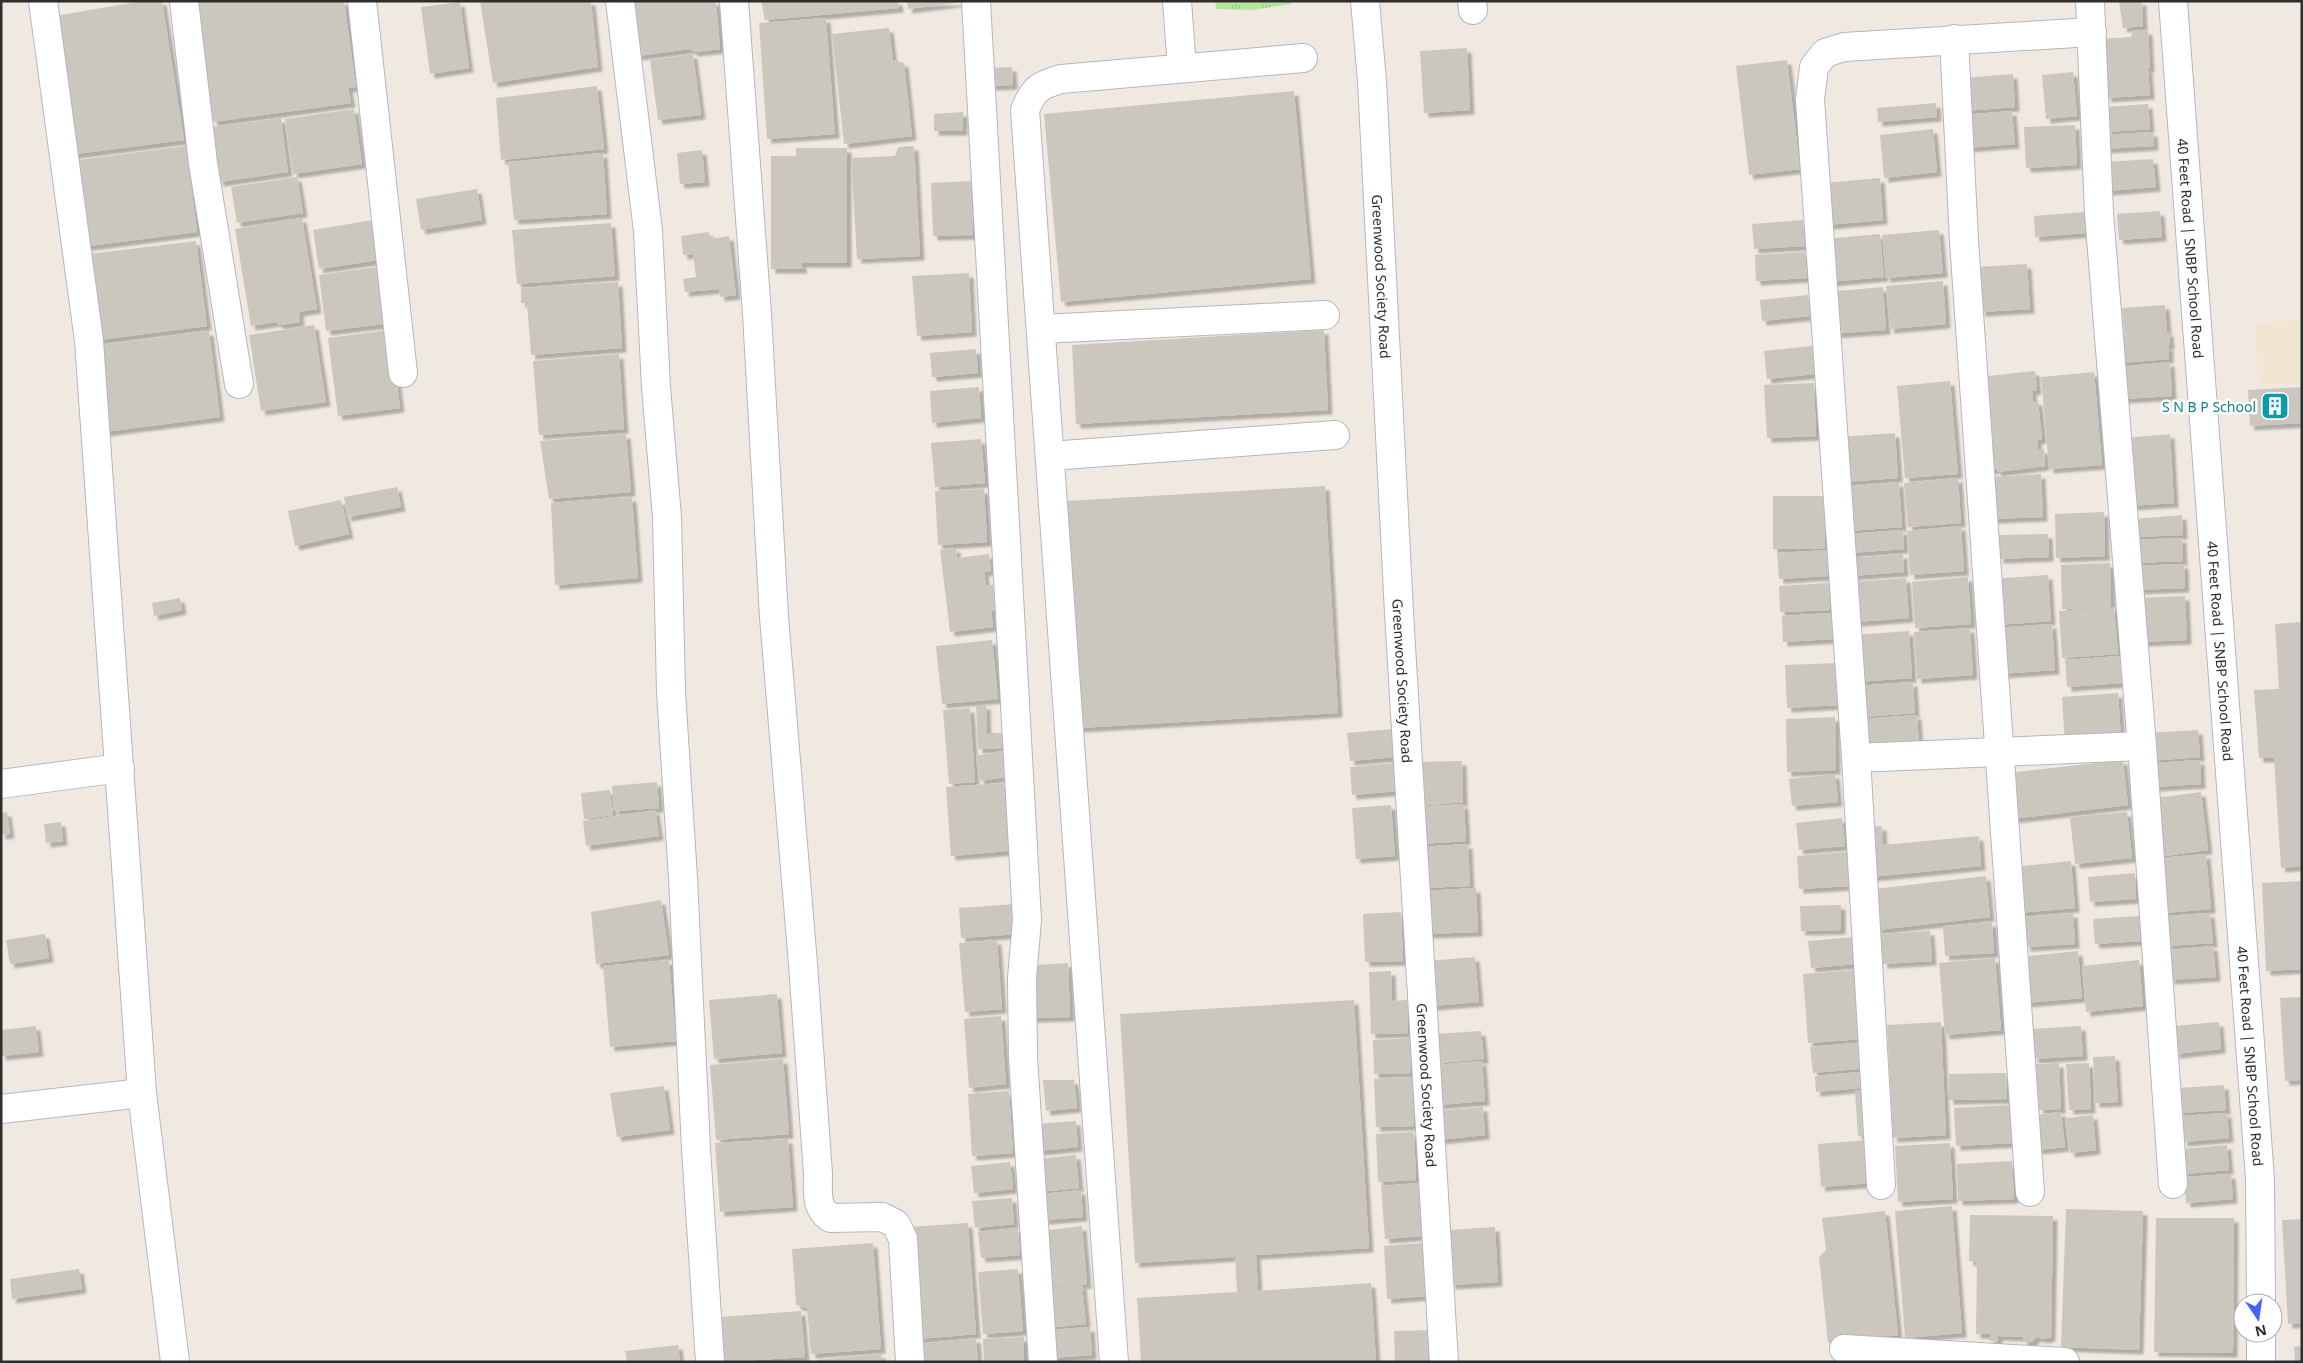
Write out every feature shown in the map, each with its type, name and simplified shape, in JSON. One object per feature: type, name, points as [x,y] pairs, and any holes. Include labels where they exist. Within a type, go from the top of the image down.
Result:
[{"type":"street","points":[[43,1],[89,341],[142,1093],[175,1362]]},
{"type":"street","points":[[184,1],[203,163],[239,384]]},
{"type":"street","points":[[362,1],[403,373]]},
{"type":"street","points":[[620,1],[648,231],[656,387],[667,517],[671,692],[696,1149],[710,1362]]},
{"type":"street","points":[[734,1],[757,314],[774,617],[804,974],[818,1204],[830,1218],[882,1217],[896,1224],[903,1239],[910,1362]]},
{"type":"street","points":[[976,1],[1027,920],[1022,978],[1023,1057],[1043,1362]]},
{"type":"street","points":[[1177,1],[1182,68]]},
{"type":"street","name":"Greenwood Society Road","points":[[1365,1],[1372,81],[1399,613],[1444,1362]]},
{"type":"street","points":[[2090,1],[2099,213],[2142,746],[2173,1184]]},
{"type":"street","name":"40 Feet Road | SNBP School Road","points":[[2173,1],[2260,1179],[2261,1293]]},
{"type":"street","points":[[1881,1185],[1856,758],[1810,100],[1814,67],[1825,53],[1844,47],[2092,32]]},
{"type":"street","points":[[1954,39],[1964,241],[2030,1192]]},
{"type":"street","points":[[1114,1362],[1025,110],[1030,97],[1041,85],[1061,79],[1302,58]]},
{"type":"street","points":[[1041,329],[1325,315]]},
{"type":"street","points":[[1050,456],[1335,435]]},
{"type":"street","points":[[1856,758],[2142,746]]},
{"type":"street","points":[[1,784],[120,768]]},
{"type":"street","points":[[1,1109],[142,1093]]},
{"type":"street","points":[[2261,1343],[2261,1362]]},
{"type":"street","points":[[1844,1349],[2066,1362]]},
{"type":"shaded area","points":[[2302,320],[2302,383],[2259,386],[2254,323]]},
{"type":"green space","points":[[1215,1],[1291,1],[1291,4],[1252,10],[1216,9]]},
{"type":"building","points":[[142,1],[162,1],[184,140],[68,155],[49,17]]},
{"type":"building","points":[[195,1],[344,1],[356,87],[348,88],[351,103],[213,122],[211,107],[204,108]]},
{"type":"building","points":[[480,1],[591,1],[598,67],[493,83]]},
{"type":"building","points":[[631,1],[716,1],[720,49],[695,52],[690,49],[637,56]]},
{"type":"building","points":[[761,1],[898,1],[899,8],[765,20]]},
{"type":"building","points":[[907,1],[962,1],[962,2],[908,9]]},
{"type":"building","points":[[2119,1],[2142,1],[2143,26],[2123,28]]},
{"type":"building","points":[[460,2],[469,68],[430,74],[421,7]]},
{"type":"building","points":[[826,18],[835,134],[767,139],[759,23]]},
{"type":"building","points":[[889,28],[893,60],[904,63],[912,136],[844,144],[832,34]]},
{"type":"building","points":[[2148,30],[2150,68],[2137,69],[2148,69],[2150,95],[2107,98],[2098,39],[2131,37],[2133,31]]},
{"type":"building","points":[[1467,48],[1470,110],[1424,113],[1420,51]]},
{"type":"building","points":[[693,54],[701,115],[658,120],[650,60]]},
{"type":"building","points":[[1787,60],[1800,169],[1749,175],[1736,66]]},
{"type":"building","points":[[1012,67],[1013,85],[991,86],[990,68]]},
{"type":"building","points":[[2073,72],[2077,116],[2046,119],[2042,75]]},
{"type":"building","points":[[2013,74],[2015,107],[1965,111],[1963,78]]},
{"type":"building","points":[[597,86],[604,149],[501,160],[496,98]]},
{"type":"building","points":[[1294,91],[1311,279],[1061,302],[1044,114]]},
{"type":"building","points":[[1936,103],[1937,117],[1878,122],[1877,108]]},
{"type":"building","points":[[2148,104],[2150,129],[2107,132],[2105,107]]},
{"type":"building","points":[[354,109],[362,164],[293,174],[285,119]]},
{"type":"building","points":[[2012,111],[2015,144],[1965,148],[1963,115]]},
{"type":"building","points":[[963,112],[963,131],[934,131],[934,114]]},
{"type":"building","points":[[281,118],[288,172],[219,182],[211,127]]},
{"type":"building","points":[[2075,125],[2077,165],[2026,168],[2024,127]]},
{"type":"building","points":[[1933,129],[1937,172],[1884,178],[1880,135]]},
{"type":"building","points":[[2153,132],[2154,146],[2104,149],[2104,135]]},
{"type":"building","points":[[186,146],[197,232],[81,247],[71,161]]},
{"type":"building","points":[[914,146],[920,256],[857,259],[851,158],[895,156],[898,147]]},
{"type":"building","points":[[796,148],[847,148],[847,263],[801,263],[803,269],[771,269],[771,156],[796,156]]},
{"type":"building","points":[[702,150],[705,182],[680,184],[677,153]]},
{"type":"building","points":[[603,153],[607,214],[514,220],[508,162]]},
{"type":"building","points":[[2153,159],[2156,187],[2108,191],[2105,162]]},
{"type":"building","points":[[297,177],[303,213],[237,223],[231,187]]},
{"type":"building","points":[[1880,178],[1883,220],[1827,225],[1824,183]]},
{"type":"building","points":[[971,181],[973,235],[933,236],[931,183]]},
{"type":"building","points":[[477,189],[482,220],[421,230],[416,199]]},
{"type":"building","points":[[2160,211],[2162,237],[2119,240],[2117,214]]},
{"type":"building","points":[[2084,212],[2086,233],[2035,237],[2034,216]]},
{"type":"building","points":[[302,218],[317,309],[299,312],[300,322],[280,325],[276,322],[251,326],[235,229]]},
{"type":"building","points":[[379,219],[385,259],[319,269],[313,230]]},
{"type":"building","points":[[1803,220],[1805,246],[1754,249],[1752,224]]},
{"type":"building","points":[[611,223],[615,276],[517,284],[512,230]]},
{"type":"building","points":[[1939,230],[1943,273],[1886,278],[1882,235]]},
{"type":"building","points":[[709,232],[710,239],[729,236],[736,295],[720,297],[719,289],[685,292],[683,279],[696,277],[693,254],[683,255],[681,236]]},
{"type":"building","points":[[1880,234],[1884,277],[1828,282],[1824,239]]},
{"type":"building","points":[[196,241],[207,326],[91,341],[80,255]]},
{"type":"building","points":[[1805,252],[1807,278],[1756,281],[1755,255]]},
{"type":"building","points":[[2027,264],[2030,309],[1981,312],[1978,267]]},
{"type":"building","points":[[385,266],[392,323],[326,331],[319,275]]},
{"type":"building","points":[[969,273],[972,332],[917,336],[912,276]]},
{"type":"building","points":[[1943,281],[1946,324],[1890,329],[1886,286]]},
{"type":"building","points":[[618,282],[622,348],[531,355],[527,303],[521,303],[521,288]]},
{"type":"building","points":[[1883,287],[1886,330],[1829,334],[1826,292]]},
{"type":"building","points":[[1808,295],[1810,316],[1762,321],[1760,300]]},
{"type":"building","points":[[2165,305],[2167,331],[2124,334],[2122,308]]},
{"type":"building","points":[[314,325],[326,402],[261,411],[249,335]]},
{"type":"building","points":[[390,330],[400,408],[338,416],[328,338]]},
{"type":"building","points":[[1324,330],[1328,410],[1076,424],[1072,345]]},
{"type":"building","points":[[209,331],[220,417],[104,432],[93,346]]},
{"type":"building","points":[[2169,332],[2170,345],[2119,348],[2118,335]]},
{"type":"building","points":[[1812,346],[1815,374],[1767,379],[1764,351]]},
{"type":"building","points":[[2169,346],[2169,359],[2119,363],[2118,349]]},
{"type":"building","points":[[976,349],[978,373],[932,377],[930,353]]},
{"type":"building","points":[[619,354],[624,429],[539,435],[533,361]]},
{"type":"building","points":[[2170,362],[2172,396],[2122,399],[2120,367]]},
{"type":"building","points":[[2035,371],[2037,390],[2032,391],[2033,401],[2038,401],[2042,439],[2037,440],[2038,450],[2044,449],[2045,466],[1997,472],[1997,469],[1989,470],[1980,377]]},
{"type":"building","points":[[2094,372],[2102,465],[2049,469],[2041,377]]},
{"type":"building","points":[[1950,381],[1958,474],[1905,478],[1897,386]]},
{"type":"building","points":[[1814,383],[1816,436],[1767,438],[1764,385]]},
{"type":"building","points":[[979,387],[981,418],[932,423],[930,391]]},
{"type":"building","name":"S N B P School","points":[[2302,387],[2302,423],[2250,426],[2248,390]]},
{"type":"building","points":[[1895,433],[1898,478],[1844,482],[1841,437]]},
{"type":"building","points":[[626,434],[631,492],[549,499],[540,441]]},
{"type":"building","points":[[2170,434],[2174,503],[2129,506],[2124,438]]},
{"type":"building","points":[[981,439],[985,483],[935,487],[931,443]]},
{"type":"building","points":[[2041,474],[2043,517],[1991,519],[1989,477]]},
{"type":"building","points":[[1958,478],[1961,523],[1908,527],[1904,483]]},
{"type":"building","points":[[1899,482],[1902,527],[1848,531],[1845,487]]},
{"type":"building","points":[[1325,486],[1338,713],[1078,728],[1065,501]]},
{"type":"building","points":[[397,487],[401,507],[347,517],[344,497]]},
{"type":"building","points":[[984,489],[987,542],[938,545],[935,491]]},
{"type":"building","points":[[1773,496],[1825,496],[1825,549],[1773,549]]},
{"type":"building","points":[[632,497],[638,578],[555,585],[551,503]]},
{"type":"building","points":[[341,500],[349,534],[295,546],[288,511]]},
{"type":"building","points":[[2104,512],[2105,556],[2056,558],[2055,514]]},
{"type":"building","points":[[2182,515],[2183,535],[2135,537],[2134,519]]},
{"type":"building","points":[[1961,526],[1964,571],[1910,575],[1907,531]]},
{"type":"building","points":[[1903,530],[1904,549],[1850,553],[1849,534]]},
{"type":"building","points":[[2048,534],[2049,557],[1999,559],[1998,535]]},
{"type":"building","points":[[2182,538],[2183,561],[2132,563],[2132,540]]},
{"type":"building","points":[[956,548],[957,558],[989,554],[991,571],[984,572],[986,586],[993,585],[997,610],[991,611],[993,627],[950,632],[940,550]]},
{"type":"building","points":[[1827,550],[1828,576],[1779,579],[1777,553]]},
{"type":"building","points":[[1903,554],[1904,572],[1850,576],[1849,558]]},
{"type":"building","points":[[2110,563],[2111,607],[2062,609],[2061,565]]},
{"type":"building","points":[[2184,564],[2185,588],[2135,590],[2134,566]]},
{"type":"building","points":[[2048,575],[2051,621],[1995,625],[1993,579]]},
{"type":"building","points":[[1968,577],[1971,624],[1915,628],[1912,582]]},
{"type":"building","points":[[1906,578],[1909,618],[1856,622],[1853,582]]},
{"type":"building","points":[[1829,583],[1830,610],[1780,612],[1779,586]]},
{"type":"building","points":[[2185,596],[2187,640],[2138,642],[2137,598]]},
{"type":"building","points":[[180,598],[182,610],[154,616],[152,603]]},
{"type":"building","points":[[2114,607],[2118,654],[2062,658],[2059,611]]},
{"type":"building","points":[[1831,613],[1833,639],[1783,642],[1782,616]]},
{"type":"building","points":[[2302,622],[2302,866],[2281,868],[2274,758],[2259,758],[2254,690],[2279,689],[2275,624]]},
{"type":"building","points":[[2052,624],[2055,670],[1999,674],[1996,628]]},
{"type":"building","points":[[1970,628],[1973,675],[1917,679],[1914,632]]},
{"type":"building","points":[[1909,631],[1912,678],[1856,682],[1853,635]]},
{"type":"building","points":[[992,640],[998,699],[942,704],[936,646]]},
{"type":"building","points":[[2120,656],[2122,683],[2067,687],[2065,660]]},
{"type":"building","points":[[1837,663],[1839,705],[1787,708],[1785,665]]},
{"type":"building","points":[[1913,682],[1915,713],[1861,717],[1858,686]]},
{"type":"building","points":[[2118,693],[2121,739],[2065,744],[2062,697]]},
{"type":"building","points":[[976,705],[986,705],[987,733],[1002,733],[1002,748],[978,749]]},
{"type":"building","points":[[970,708],[975,782],[949,784],[943,710]]},
{"type":"building","points":[[1917,715],[1919,746],[1864,750],[1862,719]]},
{"type":"building","points":[[1835,717],[1836,770],[1787,772],[1786,719]]},
{"type":"building","points":[[1393,729],[1395,757],[1350,761],[1347,733]]},
{"type":"building","points":[[2198,730],[2200,757],[2149,761],[2147,733]]},
{"type":"building","points":[[1002,751],[1006,777],[980,781],[976,756]]},
{"type":"building","points":[[2123,760],[2128,805],[2012,819],[2008,773]]},
{"type":"building","points":[[2200,760],[2201,784],[2154,787],[2153,763]]},
{"type":"building","points":[[1462,761],[1463,802],[1418,806],[1416,762]]},
{"type":"building","points":[[1396,763],[1398,791],[1352,795],[1350,767]]},
{"type":"building","points":[[1835,774],[1838,802],[1792,806],[1789,779]]},
{"type":"building","points":[[657,782],[659,808],[614,811],[612,786]]},
{"type":"building","points":[[1004,783],[1008,851],[951,856],[946,787]]},
{"type":"building","points":[[610,790],[613,815],[584,819],[581,793]]},
{"type":"building","points":[[2201,792],[2208,850],[2157,857],[2155,798]]},
{"type":"building","points":[[1464,804],[1466,841],[1419,844],[1417,807]]},
{"type":"building","points":[[1391,805],[1395,856],[1356,859],[1352,808]]},
{"type":"building","points":[[655,810],[659,836],[586,846],[583,821]]},
{"type":"building","points":[[7,812],[10,834],[1,835],[1,813]]},
{"type":"building","points":[[2127,812],[2132,858],[2075,864],[2070,817]]},
{"type":"building","points":[[1842,818],[1845,846],[1799,850],[1796,823]]},
{"type":"building","points":[[61,822],[63,841],[46,843],[44,824]]},
{"type":"building","points":[[1882,826],[1883,845],[1979,836],[1981,866],[1871,877],[1866,827]]},
{"type":"building","points":[[1468,844],[1470,886],[1422,888],[1420,847]]},
{"type":"building","points":[[1847,852],[1849,886],[1799,889],[1797,856]]},
{"type":"building","points":[[2206,854],[2211,909],[2164,913],[2159,858]]},
{"type":"building","points":[[2071,861],[2075,908],[2018,913],[2013,867]]},
{"type":"building","points":[[2135,873],[2136,899],[2090,902],[2088,877]]},
{"type":"building","points":[[1986,876],[1990,917],[1877,930],[1875,889]]},
{"type":"building","points":[[2302,881],[2302,969],[2266,971],[2262,883]]},
{"type":"building","points":[[1476,888],[1478,932],[1426,934],[1424,891]]},
{"type":"building","points":[[661,900],[669,955],[596,964],[591,912]]},
{"type":"building","points":[[1016,904],[1019,934],[961,938],[959,908]]},
{"type":"building","points":[[1841,905],[1841,930],[1801,931],[1800,906]]},
{"type":"building","points":[[1401,912],[1403,961],[1365,962],[1363,914]]},
{"type":"building","points":[[2073,913],[2075,944],[2026,947],[2024,917]]},
{"type":"building","points":[[2210,913],[2213,943],[2167,946],[2165,916]]},
{"type":"building","points":[[2139,916],[2141,941],[2095,944],[2093,919]]},
{"type":"building","points":[[1992,922],[1994,953],[1945,956],[1943,926]]},
{"type":"building","points":[[1930,931],[1932,961],[1883,964],[1881,934]]},
{"type":"building","points":[[45,934],[49,958],[10,964],[6,940]]},
{"type":"building","points":[[1854,937],[1857,964],[1811,968],[1808,941]]},
{"type":"building","points":[[997,940],[1002,1009],[965,1012],[959,943]]},
{"type":"building","points":[[2213,946],[2216,977],[2170,980],[2168,950]]},
{"type":"building","points":[[2078,951],[2082,998],[2025,1003],[2020,957]]},
{"type":"building","points":[[1475,957],[1479,1002],[1432,1006],[1428,961]]},
{"type":"building","points":[[1995,958],[2001,1030],[1945,1035],[1939,963]]},
{"type":"building","points":[[669,960],[676,1041],[610,1047],[603,966]]},
{"type":"building","points":[[2139,960],[2143,1006],[2086,1012],[2082,966]]},
{"type":"building","points":[[1068,963],[1070,1017],[1028,1018],[1027,988],[1036,988],[1035,965]]},
{"type":"building","points":[[1857,970],[1862,1039],[1808,1043],[1803,974]]},
{"type":"building","points":[[1391,971],[1392,1001],[1407,1000],[1408,1033],[1371,1034],[1369,972]]},
{"type":"building","points":[[777,994],[782,1053],[714,1059],[709,1000]]},
{"type":"building","points":[[2302,997],[2302,1080],[2285,1081],[2280,998]]},
{"type":"building","points":[[1354,1000],[1369,1248],[1256,1255],[1258,1291],[1371,1283],[1376,1362],[1141,1362],[1137,1298],[1237,1292],[1235,1257],[1135,1263],[1120,1014]]},
{"type":"building","points":[[1001,1016],[1006,1084],[969,1088],[964,1019]]},
{"type":"building","points":[[1941,1022],[1946,1135],[1893,1138],[1887,1025]]},
{"type":"building","points":[[2219,1022],[2221,1049],[2175,1054],[2173,1026]]},
{"type":"building","points":[[36,1026],[39,1052],[1,1056],[1,1030]]},
{"type":"building","points":[[2081,1026],[2083,1056],[2034,1059],[2031,1029]]},
{"type":"building","points":[[1481,1031],[1484,1059],[1438,1063],[1435,1034]]},
{"type":"building","points":[[1410,1038],[1411,1073],[1374,1074],[1373,1040]]},
{"type":"building","points":[[1866,1042],[1868,1068],[1813,1073],[1810,1047]]},
{"type":"building","points":[[2115,1056],[2118,1102],[2095,1103],[2093,1057]]},
{"type":"building","points":[[783,1059],[789,1134],[716,1140],[710,1065]]},
{"type":"building","points":[[1482,1061],[1485,1101],[1439,1105],[1435,1065]]},
{"type":"building","points":[[2059,1063],[2061,1109],[2039,1110],[2036,1064]]},
{"type":"building","points":[[2089,1063],[2091,1109],[2069,1110],[2066,1064]]},
{"type":"building","points":[[1860,1072],[1861,1088],[1816,1092],[1815,1076]]},
{"type":"building","points":[[2006,1073],[2007,1099],[1949,1100],[1949,1074]]},
{"type":"building","points":[[1412,1077],[1414,1126],[1376,1127],[1374,1079]]},
{"type":"building","points":[[1043,1080],[1074,1080],[1077,1108],[1046,1111]]},
{"type":"building","points":[[2224,1085],[2226,1110],[2179,1113],[2178,1088]]},
{"type":"building","points":[[664,1086],[670,1130],[617,1137],[610,1093]]},
{"type":"building","points":[[1871,1090],[1874,1135],[1858,1136],[1855,1091]]},
{"type":"building","points":[[1009,1091],[1013,1153],[972,1156],[968,1094]]},
{"type":"building","points":[[2010,1105],[2012,1143],[1956,1146],[1954,1108]]},
{"type":"building","points":[[1483,1107],[1485,1135],[1439,1140],[1437,1111]]},
{"type":"building","points":[[2061,1112],[2065,1147],[2038,1150],[2035,1115]]},
{"type":"building","points":[[2227,1113],[2229,1138],[2183,1142],[2181,1116]]},
{"type":"building","points":[[2093,1115],[2096,1150],[2070,1153],[2066,1118]]},
{"type":"building","points":[[1076,1121],[1078,1147],[1039,1151],[1036,1124]]},
{"type":"building","points":[[1414,1132],[1416,1180],[1378,1182],[1376,1134]]},
{"type":"building","points":[[788,1139],[793,1207],[720,1212],[715,1143]]},
{"type":"building","points":[[1868,1140],[1872,1183],[1821,1187],[1818,1144]]},
{"type":"building","points":[[1950,1143],[1953,1199],[1898,1202],[1895,1146]]},
{"type":"building","points":[[2227,1145],[2229,1170],[2183,1174],[2181,1149]]},
{"type":"building","points":[[1076,1155],[1079,1188],[1039,1192],[1037,1159]]},
{"type":"building","points":[[2012,1161],[2014,1199],[1958,1201],[1957,1164]]},
{"type":"building","points":[[1010,1162],[1013,1189],[974,1193],[971,1166]]},
{"type":"building","points":[[2231,1174],[2233,1199],[2186,1203],[2184,1177]]},
{"type":"building","points":[[1419,1183],[1423,1236],[1385,1239],[1381,1186]]},
{"type":"building","points":[[1081,1190],[1083,1217],[1044,1220],[1041,1194]]},
{"type":"building","points":[[1012,1198],[1014,1224],[975,1228],[972,1201]]},
{"type":"building","points":[[1952,1206],[1962,1333],[1905,1338],[1895,1211]]},
{"type":"building","points":[[2066,1209],[2143,1211],[2139,1350],[2061,1347]]},
{"type":"building","points":[[1885,1211],[1898,1335],[1828,1343],[1819,1257],[1826,1250],[1822,1218]]},
{"type":"building","points":[[1970,1215],[2053,1216],[2051,1337],[2044,1339],[2036,1337],[2032,1342],[2023,1342],[2023,1337],[1998,1336],[1998,1342],[1990,1341],[1990,1334],[1976,1334],[1977,1262],[1969,1261]]},
{"type":"building","points":[[2156,1218],[2234,1218],[2233,1353],[2154,1352]]},
{"type":"building","points":[[2302,1219],[2302,1323],[2288,1324],[2282,1220]]},
{"type":"building","points":[[968,1223],[976,1334],[918,1339],[910,1227]]},
{"type":"building","points":[[1082,1226],[1087,1284],[1047,1287],[1041,1231]]},
{"type":"building","points":[[1495,1227],[1498,1282],[1451,1285],[1447,1230]]},
{"type":"building","points":[[1018,1228],[1020,1255],[981,1258],[978,1232]]},
{"type":"building","points":[[873,1243],[881,1349],[811,1354],[807,1308],[796,1305],[792,1249]]},
{"type":"building","points":[[1422,1243],[1426,1296],[1387,1299],[1384,1246]]},
{"type":"building","points":[[79,1269],[82,1289],[12,1299],[10,1279]]},
{"type":"building","points":[[1018,1269],[1023,1331],[983,1334],[978,1272]]},
{"type":"building","points":[[1082,1285],[1086,1324],[1047,1328],[1043,1289]]},
{"type":"building","points":[[801,1311],[805,1357],[724,1362],[721,1317]]},
{"type":"building","points":[[1090,1327],[1092,1355],[1050,1358],[1048,1330]]},
{"type":"building","points":[[1431,1330],[1432,1362],[1395,1362],[1394,1331]]},
{"type":"building","points":[[1024,1337],[1024,1362],[984,1362],[983,1339]]},
{"type":"building","points":[[976,1338],[978,1362],[920,1362],[919,1344]]},
{"type":"building","points":[[678,1345],[680,1362],[627,1362],[625,1351]]},
{"type":"building","points":[[2302,1346],[2302,1362],[2295,1362],[2294,1347]]},
{"type":"building","points":[[881,1354],[882,1362],[817,1362],[817,1360]]},
{"type":"place","name":"S N B P School","points":[[2275,406]]}]
